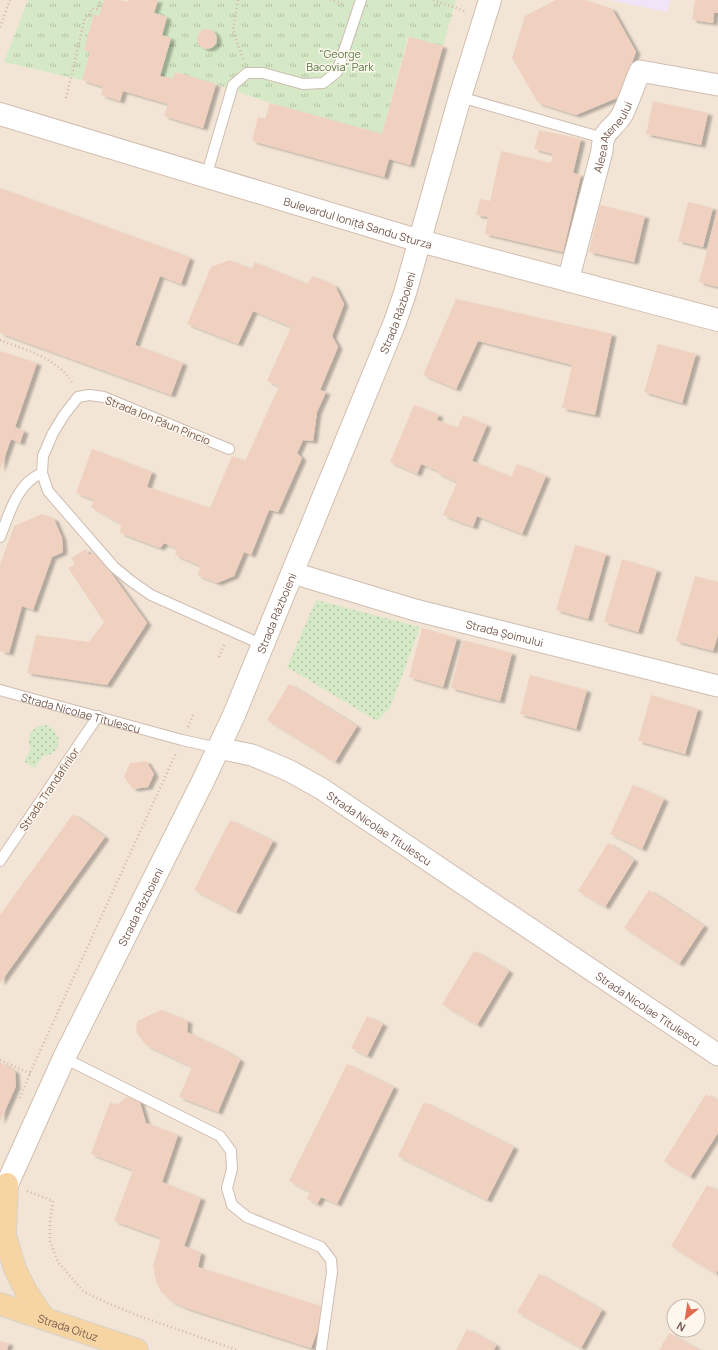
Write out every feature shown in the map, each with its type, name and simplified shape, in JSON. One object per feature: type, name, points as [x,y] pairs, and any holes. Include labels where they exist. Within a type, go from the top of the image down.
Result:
[{"type":"main road","points":[[4,1192],[5,1236],[15,1269],[27,1293],[44,1318]]},
{"type":"main road","name":"Strada Oituz","points":[[0,1304],[137,1350]]},
{"type":"street","name":"Strada Războieni","points":[[4,1192],[64,1058],[234,715],[293,573],[395,322],[405,293],[460,97],[487,8]]},
{"type":"street","name":"Aleea Ateneului","points":[[568,280],[602,151],[603,138],[607,130],[614,126],[622,114],[640,71],[718,85]]},
{"type":"street","name":"Bulevardul Ioniță Sandu Sturza","points":[[0,114],[420,241],[718,320]]},
{"type":"street","name":"Strada Șoimului","points":[[293,573],[415,610],[718,686]]},
{"type":"street","name":"Strada Nicolae Titulescu","points":[[218,748],[252,755],[290,771],[322,789],[718,1055]]},
{"type":"lane","points":[[206,177],[233,85],[247,73],[263,73],[303,84],[323,83],[337,72],[361,0]]},
{"type":"lane","points":[[460,97],[603,138]]},
{"type":"lane","name":"Strada Ion Păun Pincio","points":[[78,397],[89,395],[104,397],[229,449]]},
{"type":"lane","points":[[78,397],[64,415],[53,433],[43,456],[42,473],[48,491],[114,567],[131,582],[151,594],[263,645]]},
{"type":"lane","points":[[0,537],[23,486],[32,477],[42,473]]},
{"type":"lane","name":"Strada Nicolae Titulescu","points":[[0,690],[182,740],[218,748]]},
{"type":"lane","name":"Strada Trandafirilor","points":[[0,861],[98,716]]},
{"type":"lane","points":[[64,1058],[220,1136],[231,1151],[232,1169],[227,1188],[232,1205],[247,1217],[320,1247],[328,1255],[331,1260],[332,1272],[321,1350]]},
{"type":"path","points":[[0,27],[10,0]]},
{"type":"path","points":[[66,98],[85,16],[89,16],[91,9],[98,9],[100,0]]},
{"type":"path","points":[[238,0],[234,30],[247,73]]},
{"type":"path","points":[[432,0],[487,8]]},
{"type":"path","points":[[0,340],[44,357],[62,368],[72,382],[78,397]]},
{"type":"path","points":[[19,1101],[30,1073],[194,713]]},
{"type":"path","points":[[0,1060],[53,1084]]},
{"type":"path","points":[[4,1192],[53,1201],[50,1220],[50,1241],[58,1262],[84,1292],[139,1316],[237,1350]]},
{"type":"shaded area","points":[[0,0],[718,0],[718,1350],[0,1350]]},
{"type":"shaded area","points":[[610,0],[670,0],[667,12]]},
{"type":"green space","points":[[28,0],[104,0],[99,16],[94,14],[84,50],[90,52],[82,80],[4,62]]},
{"type":"green space","name":"\"George Bacovia\" Park","points":[[158,0],[456,0],[443,46],[408,37],[382,134],[270,103],[176,72],[173,79],[160,76],[171,38],[162,35],[154,13]]},
{"type":"green space","points":[[316,600],[420,627],[390,708],[377,721],[287,667]]},
{"type":"green space","points":[[45,725],[56,732],[59,742],[54,752],[50,755],[43,756],[35,768],[24,761],[31,749],[29,745],[29,736],[36,727]]},
{"type":"building","points":[[104,0],[120,0],[127,2],[128,0],[158,0],[154,13],[167,17],[162,35],[171,38],[160,76],[173,79],[175,72],[216,84],[203,128],[164,116],[168,104],[123,91],[120,101],[101,95],[103,87],[82,80],[90,52],[84,50],[94,14],[99,16]]},
{"type":"building","points":[[556,0],[585,0],[612,9],[636,52],[619,97],[576,115],[538,103],[512,58],[525,16]]},
{"type":"building","points":[[695,0],[718,0],[718,13],[714,13],[713,23],[692,20]]},
{"type":"building","points":[[207,29],[214,32],[217,39],[214,46],[207,49],[200,46],[197,39],[200,32]]},
{"type":"building","points":[[409,37],[443,46],[410,165],[389,159],[384,177],[252,141],[258,117],[265,119],[270,103],[382,134]]},
{"type":"building","points":[[653,101],[708,113],[701,145],[646,134]]},
{"type":"building","points":[[539,130],[581,139],[573,173],[581,175],[563,252],[485,234],[488,217],[476,215],[480,199],[490,201],[501,151],[551,163],[553,154],[534,149]]},
{"type":"building","points":[[0,188],[190,258],[181,284],[160,276],[135,345],[183,363],[171,395],[0,333]]},
{"type":"building","points":[[688,202],[713,208],[703,247],[678,241]]},
{"type":"building","points":[[600,205],[645,216],[634,262],[589,252]]},
{"type":"building","points":[[718,211],[718,287],[699,282]]},
{"type":"building","points":[[229,260],[252,269],[254,262],[307,284],[313,276],[335,286],[344,304],[332,336],[338,347],[320,390],[326,392],[317,412],[313,441],[303,440],[297,453],[302,458],[278,512],[269,510],[251,555],[244,552],[234,576],[217,583],[197,575],[201,566],[175,555],[177,549],[164,543],[160,548],[120,533],[121,524],[91,507],[94,500],[76,493],[92,449],[152,472],[147,487],[210,508],[232,456],[245,461],[279,386],[267,381],[291,327],[253,311],[238,344],[187,324],[211,267]]},
{"type":"building","points":[[456,299],[612,334],[595,415],[562,408],[572,365],[478,341],[456,389],[423,375]]},
{"type":"building","points":[[658,344],[696,354],[682,403],[644,392]]},
{"type":"building","points":[[0,351],[37,363],[15,427],[24,431],[20,443],[11,439],[0,470]]},
{"type":"building","points":[[414,405],[439,415],[437,420],[457,428],[463,415],[487,425],[472,461],[511,477],[517,464],[546,476],[522,534],[477,516],[473,527],[443,515],[457,482],[437,473],[438,471],[421,464],[417,474],[390,462]]},
{"type":"building","points":[[42,514],[54,519],[62,538],[63,552],[52,557],[33,610],[22,606],[9,653],[0,651],[0,565],[14,526]]},
{"type":"building","points":[[575,545],[606,554],[588,619],[556,610]]},
{"type":"building","points":[[86,549],[89,555],[96,552],[147,623],[107,685],[27,673],[36,635],[89,642],[104,622],[68,568],[75,564],[71,558]]},
{"type":"building","points":[[622,559],[657,570],[638,632],[604,622]]},
{"type":"building","points":[[695,576],[718,582],[718,635],[713,651],[676,641]]},
{"type":"building","points":[[422,628],[457,638],[443,687],[409,677]]},
{"type":"building","points":[[463,640],[512,653],[500,701],[451,688]]},
{"type":"building","points":[[530,675],[587,690],[576,729],[520,714]]},
{"type":"building","points":[[289,684],[357,726],[335,762],[267,720]]},
{"type":"building","points":[[651,695],[698,709],[685,754],[638,741]]},
{"type":"building","points":[[146,761],[154,774],[148,787],[133,789],[124,777],[130,763]]},
{"type":"building","points":[[633,785],[664,799],[642,849],[610,834]]},
{"type":"building","points":[[73,814],[105,837],[0,983],[0,915]]},
{"type":"building","points":[[230,820],[273,841],[236,912],[194,890]]},
{"type":"building","points":[[608,843],[634,860],[605,907],[578,891]]},
{"type":"building","points":[[649,890],[704,926],[679,964],[624,928]]},
{"type":"building","points":[[474,951],[509,971],[477,1025],[442,1004]]},
{"type":"building","points":[[161,1010],[188,1021],[187,1032],[226,1051],[240,1060],[218,1112],[179,1097],[192,1067],[146,1045],[136,1032],[137,1021]]},
{"type":"building","points":[[367,1016],[383,1024],[367,1056],[351,1048]]},
{"type":"building","points":[[0,1062],[15,1071],[16,1086],[0,1122]]},
{"type":"building","points":[[347,1064],[394,1087],[337,1204],[321,1197],[317,1204],[307,1199],[310,1192],[289,1181]]},
{"type":"building","points":[[706,1094],[718,1101],[718,1133],[690,1177],[664,1161]]},
{"type":"building","points":[[126,1097],[139,1099],[146,1123],[178,1135],[162,1182],[201,1198],[184,1246],[201,1253],[198,1267],[326,1308],[311,1348],[186,1308],[171,1301],[161,1292],[156,1281],[153,1266],[161,1238],[114,1221],[133,1170],[91,1154],[110,1102],[117,1105]]},
{"type":"building","points":[[424,1102],[514,1147],[487,1200],[398,1156]]},
{"type":"building","points":[[707,1185],[718,1191],[718,1270],[716,1274],[671,1246]]},
{"type":"building","points":[[539,1274],[602,1310],[581,1348],[517,1312]]},
{"type":"building","points":[[467,1329],[496,1345],[494,1350],[456,1350]]},
{"type":"building","points":[[666,1338],[678,1338],[699,1350],[659,1350]]},
{"type":"building","points":[[0,1341],[9,1343],[7,1350],[0,1350]]}]
